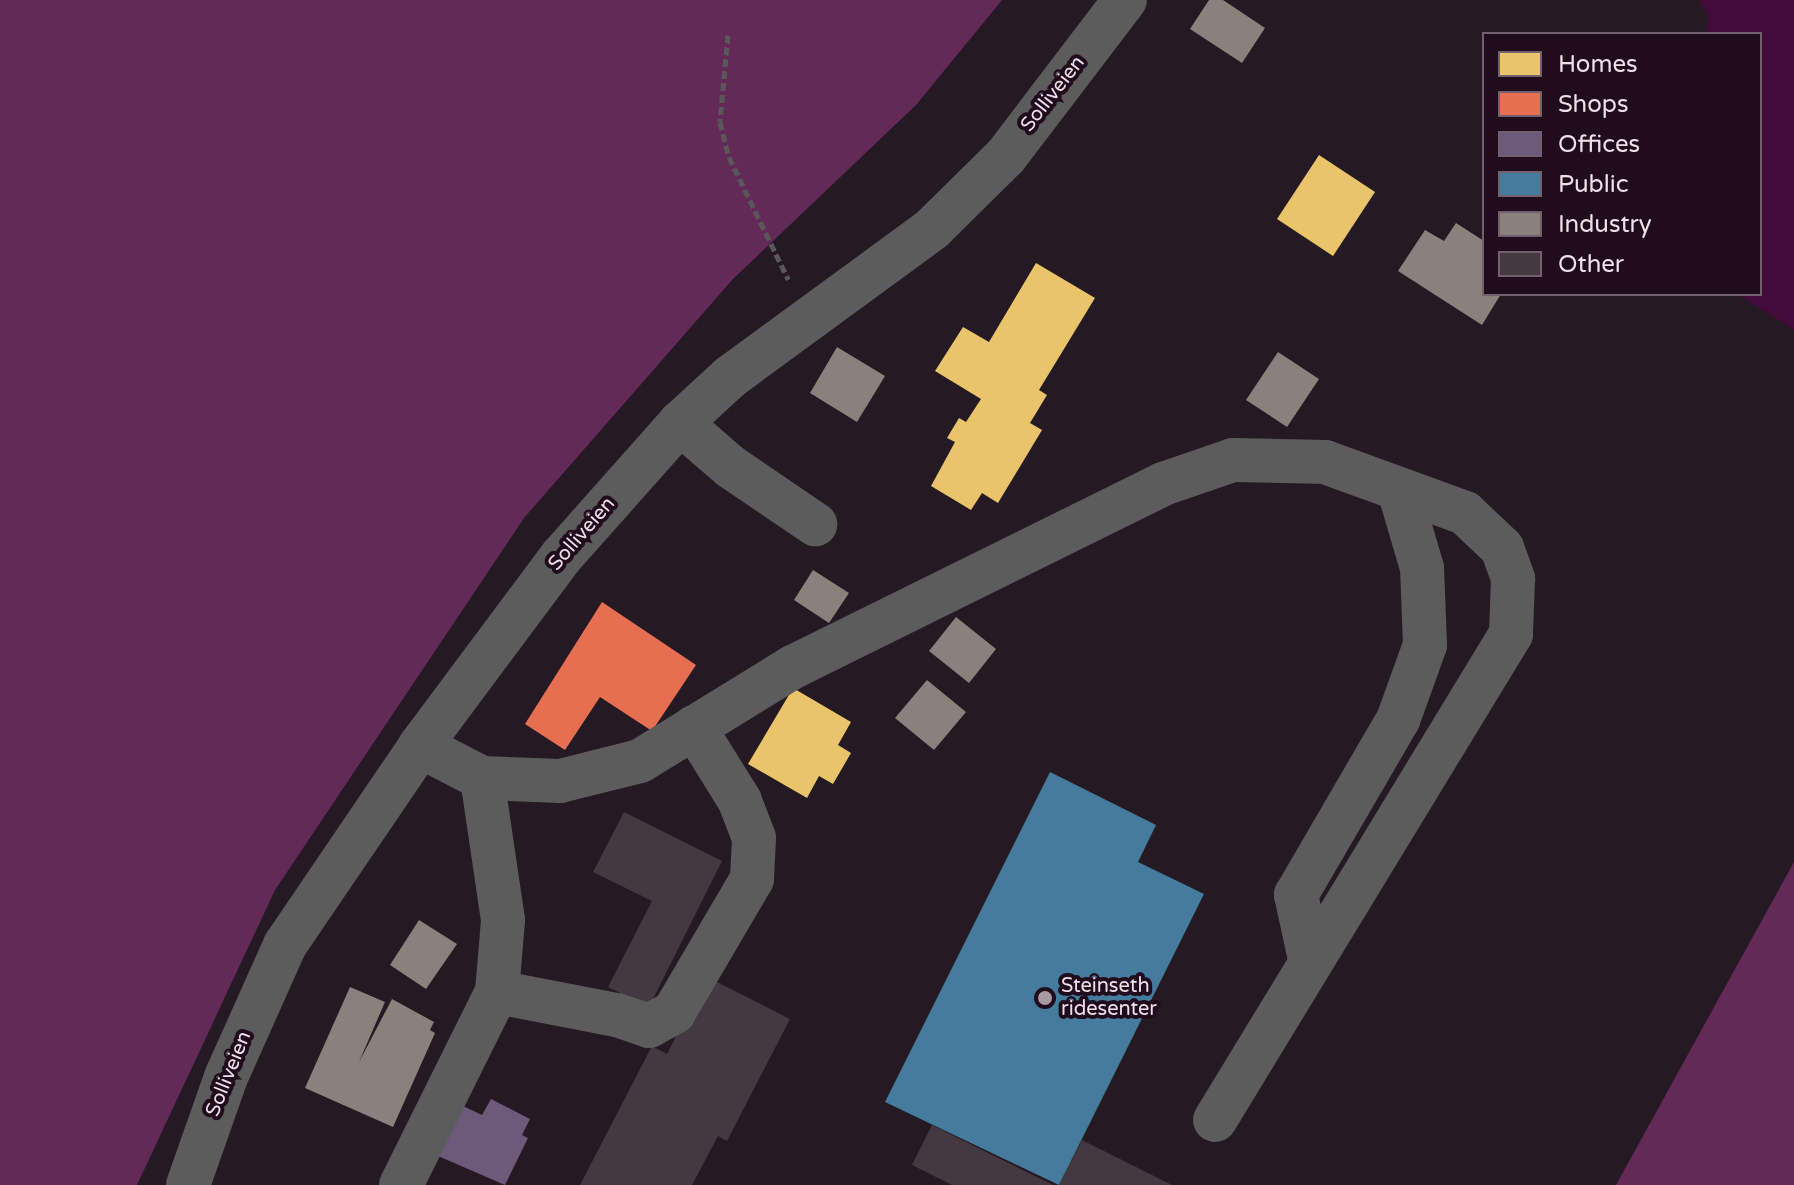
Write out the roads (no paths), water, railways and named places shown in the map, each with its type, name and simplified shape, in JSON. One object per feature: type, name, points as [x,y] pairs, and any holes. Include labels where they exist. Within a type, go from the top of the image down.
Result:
[{"type":"street","name":"Solliveien","points":[[188,1185],[226,1077],[285,945],[420,746],[561,557],[680,423],[807,319],[932,229],[1006,156],[1125,0]]},
{"type":"street","points":[[680,423],[731,467],[815,524]]},
{"type":"street","points":[[420,746],[482,778],[574,778],[640,761],[793,667],[1163,484],[1233,460],[1325,462],[1465,513],[1502,548],[1513,579],[1511,634],[1310,959],[1215,1120]]},
{"type":"street","points":[[1310,959],[1296,895],[1398,720],[1425,645],[1422,568],[1399,490]]},
{"type":"street","points":[[497,992],[617,1015],[649,1026],[674,1012],[752,879],[753,865],[754,838],[740,801],[694,727]]},
{"type":"street","points":[[401,1185],[423,1150],[497,992],[503,920],[482,778]]},
{"type":"place","name":"Steinseth ridesenter","points":[[1045,998]]}]
